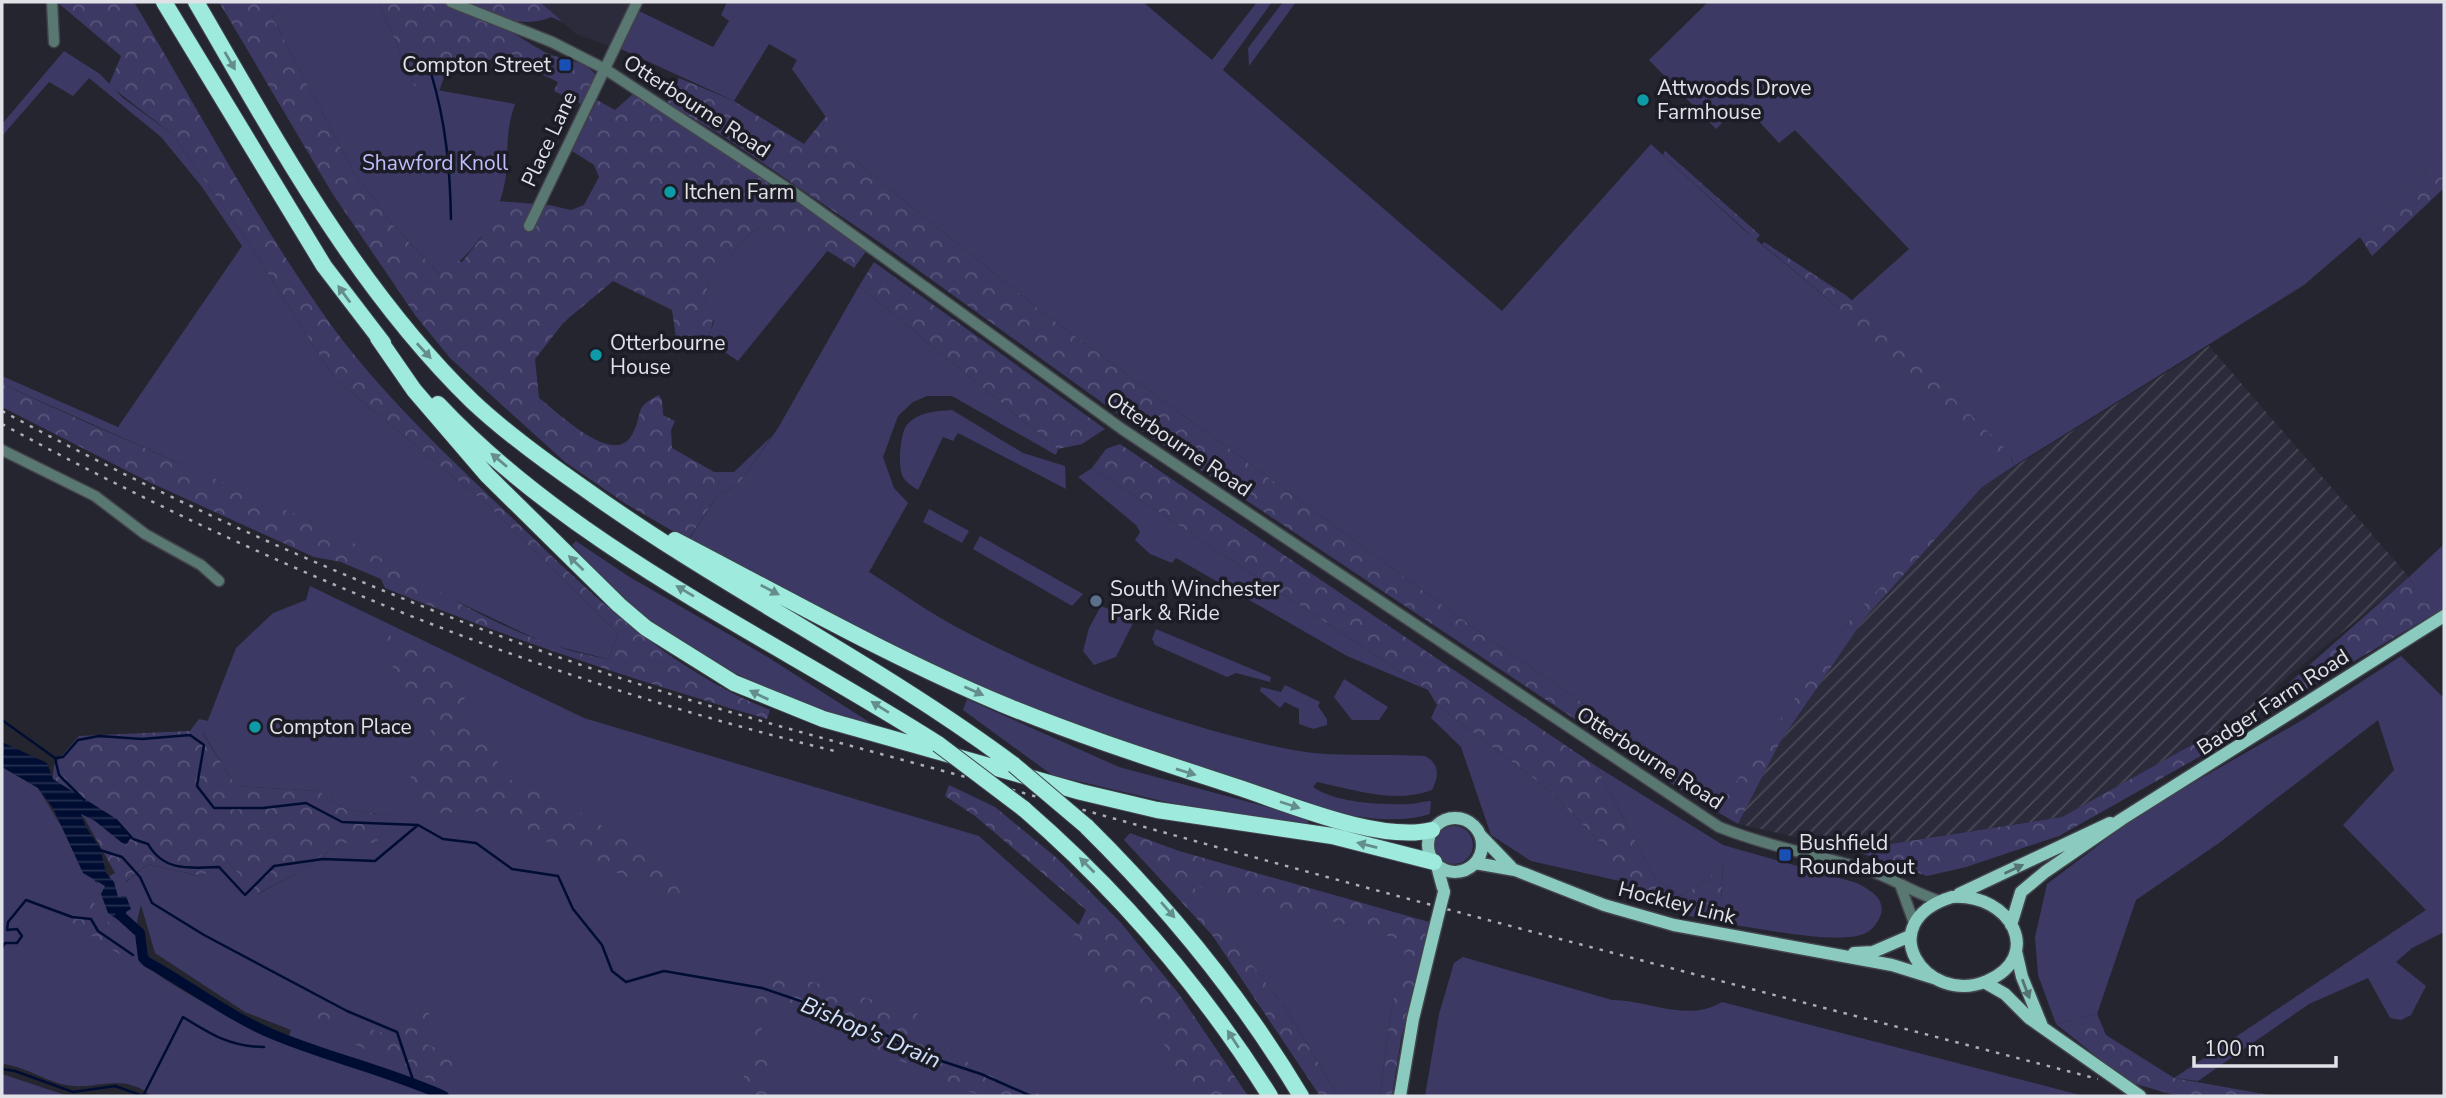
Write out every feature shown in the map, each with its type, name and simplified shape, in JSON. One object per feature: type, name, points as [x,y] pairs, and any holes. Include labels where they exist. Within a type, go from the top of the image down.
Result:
[{"type":"highway","points":[[164,2],[324,266],[414,390],[487,475],[646,628],[733,683],[823,719],[1081,792],[1184,814],[1332,836],[1435,864]]},
{"type":"highway","points":[[196,2],[289,161],[380,298],[419,346],[474,402],[520,442],[601,501],[721,580],[945,714],[1014,765],[1086,826],[1146,886],[1194,940],[1240,1001],[1301,1096]]},
{"type":"highway","points":[[378,338],[457,422],[544,497],[587,528],[938,744],[1024,809],[1112,891],[1186,975],[1228,1030],[1270,1096]]},
{"type":"highway","points":[[601,501],[861,637],[1001,704],[1085,737],[1295,807],[1384,831],[1405,834],[1432,830]]},
{"type":"main road","name":"Badger Farm Road","points":[[2011,925],[2017,900],[2028,885],[2122,819],[2444,616]]},
{"type":"main road","points":[[1400,1096],[1407,1046],[1444,892],[1459,872],[1475,863],[1482,849],[1480,834],[1472,824],[1455,817],[1442,821],[1432,830],[1428,842],[1444,892]]},
{"type":"main road","name":"Badger Farm Road","points":[[1946,899],[2086,832],[2122,819]]},
{"type":"main road","name":"Hockley Link","points":[[1480,834],[1514,870]]},
{"type":"main road","name":"Hockley Link","points":[[1475,863],[1514,870],[1604,905],[1674,925],[1836,954],[1937,979]]},
{"type":"main road","points":[[1435,864],[1459,872]]},
{"type":"main road","points":[[2016,950],[2006,968],[1984,982],[1967,985],[1937,979],[1915,960],[1910,936],[1914,923],[1928,906],[1946,899],[1975,897],[1990,902],[2006,914],[2011,925],[2022,977],[2042,1026]]},
{"type":"main road","name":"Hockley Link","points":[[1836,954],[1873,952],[1910,936]]},
{"type":"main road","points":[[1984,982],[2005,993],[2042,1026],[2140,1096]]},
{"type":"street","points":[[52,2],[54,42]]},
{"type":"street","name":"Otterbourne Road","points":[[451,2],[552,42],[605,69],[796,194],[1122,429],[1719,827],[1759,843],[1864,869],[1900,886],[1946,899]]},
{"type":"street","points":[[605,69],[637,2]]},
{"type":"street","name":"Place Lane","points":[[529,226],[605,69]]},
{"type":"street","points":[[2,450],[95,496],[145,534],[201,565],[219,581]]},
{"type":"street","points":[[1900,886],[1914,923]]},
{"type":"shaded area","points":[[540,2],[633,2],[609,46],[576,34]]},
{"type":"shaded area","points":[[2209,346],[2409,577],[2278,685],[2262,706],[2062,817],[1852,850],[1738,824],[1780,742],[1864,619],[1982,487]]},
{"type":"green space","points":[[57,2],[134,2],[277,244],[329,322],[374,379],[452,460],[586,588],[643,636],[673,657],[736,695],[770,710],[767,719],[574,658],[385,588],[381,579],[341,562],[314,557],[149,482],[2,407],[2,384],[312,522],[492,620],[530,636],[568,650],[608,659],[618,634],[489,506],[334,378],[245,237],[172,134],[109,85],[121,56]]},
{"type":"green space","points":[[219,2],[283,2],[272,17],[353,171],[393,225],[440,275],[446,258],[462,262],[481,238],[497,201],[549,205],[571,210],[584,205],[599,177],[594,165],[572,151],[597,100],[615,110],[633,94],[778,188],[867,250],[854,268],[819,246],[795,235],[755,229],[709,279],[705,300],[713,319],[707,340],[677,345],[672,310],[613,281],[564,322],[535,359],[539,398],[572,425],[600,442],[613,445],[625,443],[633,433],[642,407],[659,395],[663,415],[675,421],[671,430],[672,448],[714,472],[734,472],[772,436],[737,486],[719,493],[688,540],[626,504],[565,462],[450,358],[415,315],[332,193]]},
{"type":"green space","name":"Shawford Knoll","points":[[283,2],[379,2],[414,86],[515,104],[509,130],[506,174],[499,204],[475,245],[465,257],[441,276],[393,225],[353,171],[272,17]]},
{"type":"green space","points":[[379,2],[540,2],[563,22],[551,17],[527,22],[503,17],[499,27],[550,54],[585,66],[597,76],[581,104],[554,91],[558,82],[504,56],[470,66],[448,66],[439,91],[414,86]]},
{"type":"green space","points":[[727,2],[1143,2],[1212,60],[1257,2],[1272,2],[1223,70],[1502,311],[1651,144],[1742,228],[1841,310],[1909,249],[1795,130],[1779,143],[1742,103],[1716,129],[1649,60],[1708,2],[2444,2],[2444,153],[2360,237],[2304,285],[2014,466],[2011,457],[1853,616],[1722,803],[1694,780],[1474,628],[1042,312],[859,164],[792,69],[797,60],[769,44],[734,101],[621,49],[639,11],[713,47],[729,21],[721,15]]},
{"type":"green space","points":[[1283,2],[1296,2],[1249,66],[1248,48]]},
{"type":"green space","points":[[64,51],[100,74],[123,98],[172,134],[245,237],[334,378],[489,506],[618,634],[608,659],[547,644],[426,587],[314,523],[2,384],[2,376],[118,427],[242,246],[202,187],[161,137],[89,78],[73,96],[49,82],[2,136],[2,124]]},
{"type":"green space","points":[[679,78],[734,101],[804,144],[826,116],[859,164],[1042,312],[1474,628],[1694,780],[1721,803],[1853,616],[2002,461],[1841,310],[1762,244],[1764,242],[1847,296],[2008,451],[2014,466],[1982,487],[1864,619],[1780,742],[1738,824],[1692,797],[1136,427],[882,244],[723,136],[667,103]]},
{"type":"green space","points":[[1665,151],[1760,235],[1756,240],[1663,155]]},
{"type":"green space","points":[[2444,153],[2444,188],[2372,256],[2360,237]]},
{"type":"green space","points":[[772,228],[794,233],[828,250],[738,361],[707,340],[714,322],[705,300],[709,279],[755,229]]},
{"type":"green space","points":[[874,262],[1105,429],[1082,444],[1058,449],[859,286]]},
{"type":"green space","points":[[859,286],[1058,449],[1056,455],[952,396],[927,396],[913,402],[898,416],[883,457],[894,488],[908,503],[869,572],[940,617],[1002,650],[1082,686],[1167,717],[1293,750],[1325,754],[1425,756],[1436,767],[1436,780],[1432,790],[1418,794],[1389,796],[1317,782],[1313,787],[1334,797],[1359,802],[1412,804],[1431,801],[1430,814],[1406,819],[1381,819],[1327,810],[1079,729],[918,658],[688,541],[719,493],[737,486],[778,428]]},
{"type":"green space","points":[[952,410],[1023,453],[1065,466],[1066,489],[958,433],[953,441],[943,437],[918,490],[913,487],[905,480],[901,470],[901,443],[906,426],[921,415]]},
{"type":"green space","points":[[1120,444],[1596,766],[1654,877],[1679,896],[1707,881],[1723,862],[1720,923],[1677,913],[1630,897],[1603,845],[1549,790],[1437,705],[1428,690],[1092,468],[1106,449]]},
{"type":"green space","points":[[1092,468],[1428,690],[1347,656],[1176,558],[1172,563],[1150,554],[1135,540],[1140,532],[1136,525],[1078,477]]},
{"type":"green space","points":[[929,509],[969,531],[962,543],[923,522]]},
{"type":"green space","points":[[980,536],[1083,594],[1072,606],[973,549]]},
{"type":"green space","points":[[576,541],[628,576],[766,656],[880,729],[771,690],[700,654],[666,633],[607,585],[572,545]]},
{"type":"green space","points":[[2444,544],[2444,594],[2424,605],[2409,577]]},
{"type":"green space","points":[[2409,577],[2424,604],[2444,594],[2444,608],[2287,701],[2279,692]]},
{"type":"green space","points":[[310,586],[584,718],[979,836],[1156,994],[1207,1096],[151,1096],[141,1089],[122,1083],[65,1085],[2,1064],[2,767],[38,788],[96,883],[115,873],[126,882],[148,864],[199,876],[229,863],[258,894],[297,873],[340,843],[376,843],[390,816],[345,809],[319,791],[236,786],[203,733],[236,648],[273,613],[306,600]],"holes":[[[141,905],[155,953],[245,1012],[291,1030],[286,1042],[210,1006],[153,971],[144,962],[137,948],[136,926]]]},
{"type":"green space","points":[[1101,606],[1135,619],[1116,657],[1094,665],[1083,651],[1089,628]]},
{"type":"green space","points":[[1156,629],[1271,677],[1270,682],[1236,673],[1227,677],[1155,645],[1152,639]]},
{"type":"green space","points":[[381,631],[468,679],[470,690],[452,718],[485,744],[511,780],[571,807],[661,862],[685,900],[666,909],[636,881],[479,812],[426,813],[410,805],[411,775],[432,729],[394,669],[383,645]]},
{"type":"green space","points":[[2401,656],[2444,698],[2444,932],[2412,948],[2396,962],[2426,986],[2411,1015],[2401,1020],[2390,1018],[2368,978],[2309,1004],[2198,1081],[2174,1078],[2426,910],[2343,825],[2394,770],[2378,720],[2219,843],[2136,900],[2097,1014],[2056,1024],[2038,975],[2035,937],[2047,884],[2141,813],[2304,719]]},
{"type":"green space","points":[[1344,679],[1388,707],[1379,720],[1352,720],[1334,697]]},
{"type":"green space","points":[[1285,685],[1320,702],[1318,706],[1327,719],[1327,725],[1313,729],[1299,724],[1299,709],[1285,702],[1280,708],[1260,691],[1261,687],[1281,692]]},
{"type":"green space","points":[[967,699],[1119,767],[1308,818],[1308,826],[1166,802],[1052,775],[963,710]]},
{"type":"green space","points":[[1437,705],[1549,790],[1603,845],[1624,882],[1531,861],[1491,835],[1461,747],[1431,718]]},
{"type":"green space","points":[[2262,706],[2254,726],[2059,836],[1966,867],[1927,876],[1852,850],[2062,817]]},
{"type":"green space","points":[[199,719],[208,721],[203,734],[236,786],[319,791],[345,809],[391,816],[376,843],[340,843],[297,873],[257,894],[229,863],[200,876],[148,864],[125,882],[115,873],[85,819],[52,783],[54,765],[79,736],[190,731]]},
{"type":"green space","points":[[1596,766],[1723,845],[1857,883],[1871,891],[1881,903],[1879,920],[1864,934],[1851,937],[1794,934],[1720,923],[1723,863],[1707,881],[1679,896],[1654,877]]},
{"type":"green space","points":[[949,785],[995,807],[1058,859],[1121,923],[1179,994],[1248,1096],[1190,1096],[1156,1028],[1109,984],[1071,941],[1086,910],[975,816],[945,796]]},
{"type":"green space","points":[[1454,826],[1468,831],[1473,845],[1468,859],[1454,864],[1440,859],[1435,845],[1440,831]]},
{"type":"green space","points":[[1130,833],[1179,851],[1429,922],[1401,1039],[1392,1096],[1380,1096],[1390,1016],[1407,941],[1192,885],[1288,1012],[1338,1096],[1320,1096],[1212,935],[1124,840]]},
{"type":"green space","points":[[1191,884],[1408,941],[1390,1016],[1380,1096],[1338,1096],[1288,1012]]},
{"type":"green space","points":[[83,895],[90,896],[123,940],[133,955],[131,962],[65,918]]},
{"type":"green space","points":[[1463,957],[1612,1000],[1681,1011],[1695,1011],[1722,1002],[2084,1096],[1425,1096],[1439,1014],[1454,963]]},
{"type":"green space","points":[[757,971],[812,982],[917,1013],[933,1039],[965,1061],[1043,1096],[984,1096],[935,1081],[920,1068],[853,1044],[844,1031],[776,1002],[758,1037],[748,1036]]},
{"type":"green space","points":[[329,990],[336,997],[332,1025],[327,1034],[320,1033],[317,1013],[325,991]]},
{"type":"green space","points":[[418,1011],[428,1011],[432,1021],[427,1044],[447,1053],[458,1066],[458,1082],[448,1088],[356,1045],[347,1032],[346,1022],[390,1035]]},
{"type":"green space","points":[[2097,1014],[2106,1035],[2174,1078],[2275,1096],[2177,1096],[2129,1082],[2056,1024]]},
{"type":"green space","points":[[754,1054],[767,1058],[773,1080],[769,1096],[735,1096]]},
{"type":"green space","points":[[2,1074],[68,1096],[2,1096]]},
{"type":"water","points":[[2,742],[47,763],[53,779],[115,818],[131,838],[126,845],[95,821],[81,814],[100,848],[106,873],[114,882],[118,897],[126,896],[131,909],[126,912],[127,919],[133,920],[126,925],[108,913],[101,894],[105,886],[83,873],[53,808],[38,788],[2,767]]},
{"type":"waterway","points":[[431,73],[446,146],[451,219]]},
{"type":"waterway","name":"Bishop's Drain","points":[[2,720],[55,758],[59,775],[84,800]]},
{"type":"waterway","points":[[56,758],[63,757],[78,740],[99,736],[142,739],[190,735],[204,745],[197,786],[214,808],[263,808],[306,803],[342,822],[418,825]]},
{"type":"waterway","name":"Bishop's Drain","points":[[116,820],[133,839],[148,844],[162,860],[179,866],[219,867],[245,895],[274,866],[323,859],[375,861],[418,825],[443,839],[476,843],[512,869],[558,876],[573,909],[602,945],[612,971],[626,982],[664,971],[762,988],[847,1017],[868,1030],[888,1036],[908,1050],[981,1074],[1031,1096]]},
{"type":"waterway","points":[[100,850],[122,857],[140,877],[152,903],[204,935],[347,1011],[397,1032],[414,1083]]},
{"type":"waterway","points":[[2,948],[5,943],[17,943],[22,936],[17,929],[7,930],[8,922],[26,900],[72,917],[91,919],[98,931],[133,955]]},
{"type":"waterway","points":[[120,915],[140,933],[143,958],[147,962],[240,1018],[294,1043],[444,1096]]},
{"type":"waterway","points":[[143,1096],[183,1017],[231,1042],[264,1047]]},
{"type":"waterway","points":[[2,1069],[15,1071],[73,1092],[115,1086],[143,1096]]},
{"type":"railway","points":[[2,411],[145,484],[291,552],[439,613],[644,686],[1294,868],[2098,1079]]},
{"type":"railway","points":[[2,424],[202,526],[408,615],[619,690],[726,723],[835,751]]},
{"type":"place","name":"Compton Street","points":[[565,65]]},
{"type":"place","name":"Attwoods Drove Farmhouse","points":[[1643,100]]},
{"type":"place","name":"Itchen Farm","points":[[670,192]]},
{"type":"place","name":"Otterbourne House","points":[[596,355]]},
{"type":"place","name":"South Winchester Park & Ride","points":[[1096,601]]},
{"type":"place","name":"Compton Place","points":[[255,727]]},
{"type":"place","name":"Bushfield Roundabout","points":[[1785,855]]}]
